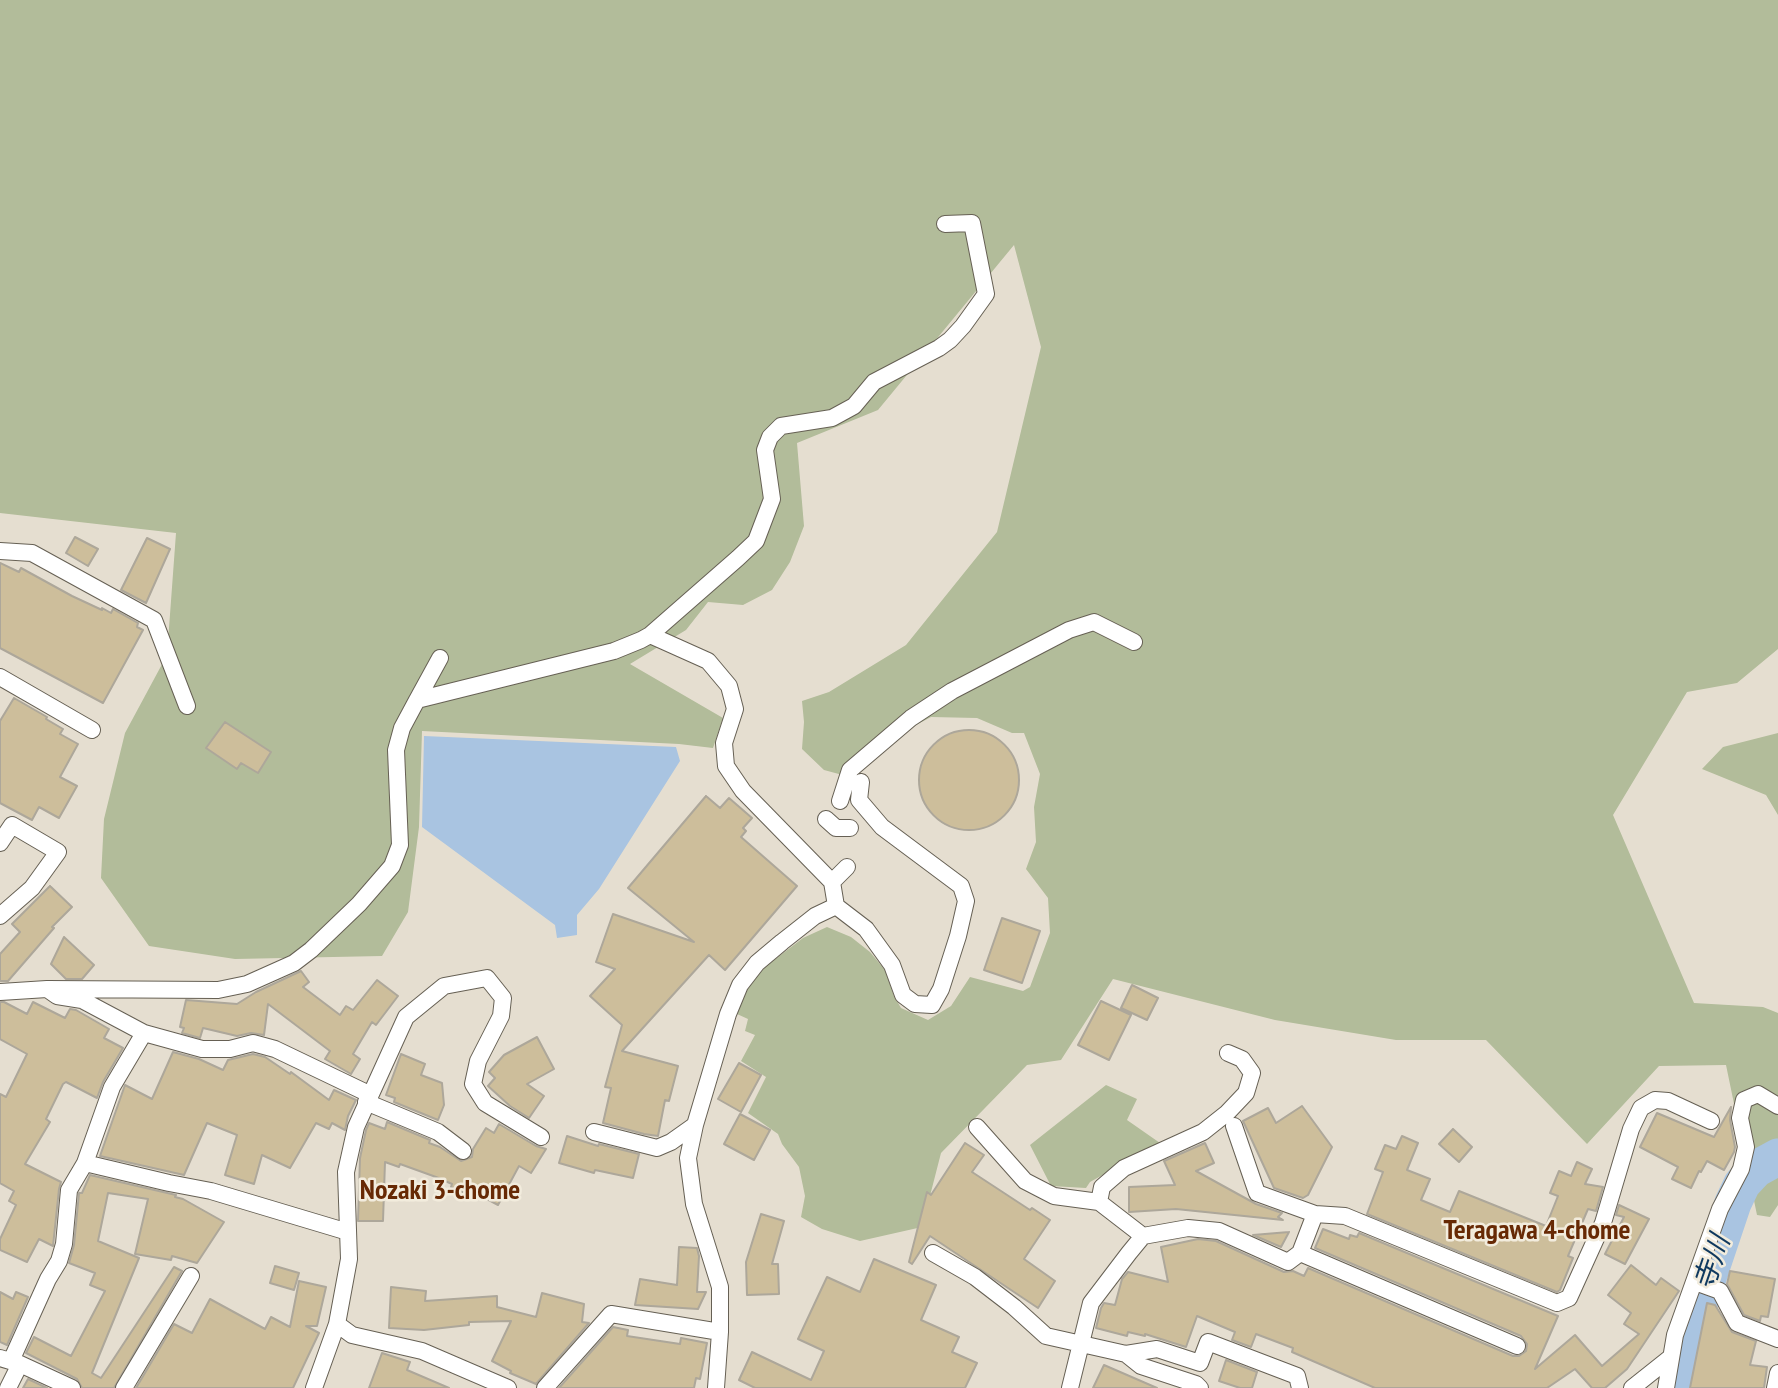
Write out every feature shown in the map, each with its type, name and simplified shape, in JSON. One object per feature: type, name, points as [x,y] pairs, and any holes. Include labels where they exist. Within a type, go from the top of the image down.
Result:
[{"type":"street","points":[[417,700],[614,651],[650,635],[756,541],[772,499],[765,450],[770,437],[781,426],[832,418],[854,406],[874,382],[950,340],[986,294],[972,223],[945,224]]},
{"type":"street","points":[[0,551],[32,553],[154,620],[187,706]]},
{"type":"street","points":[[840,801],[850,770],[911,718],[952,691],[1069,630],[1094,622],[1134,642]]},
{"type":"street","points":[[650,635],[709,661],[729,686],[735,709],[724,743],[726,766],[743,791],[832,882],[835,906],[866,929],[892,964],[903,995],[915,1004],[932,1005],[941,989],[966,901],[961,886],[882,827],[859,800],[862,782]]},
{"type":"street","points":[[0,992],[47,989],[218,990],[247,984],[294,963],[359,904],[392,866],[400,845],[396,750],[401,728],[440,658]]},
{"type":"street","points":[[2,684],[92,730]]},
{"type":"street","points":[[826,819],[836,828],[850,828]]},
{"type":"street","points":[[0,843],[12,825],[58,852],[32,888],[0,916]]},
{"type":"street","points":[[832,882],[847,867]]},
{"type":"street","points":[[716,1388],[720,1287],[695,1204],[688,1158],[695,1125],[728,1014],[740,985],[757,963],[782,942],[815,916],[835,906]]},
{"type":"street","points":[[314,1388],[337,1324],[349,1259],[346,1172],[356,1127],[406,1017],[444,986],[487,978],[503,998],[501,1016],[478,1061],[473,1083],[485,1103],[541,1137]]},
{"type":"street","points":[[47,989],[57,996],[82,1000],[144,1032],[202,1049],[230,1049],[253,1043],[275,1049],[438,1132],[463,1151]]},
{"type":"street","points":[[8,1388],[10,1361],[59,1261],[64,1244],[69,1190],[85,1163],[112,1087],[144,1032]]},
{"type":"street","points":[[1099,1202],[1102,1187],[1124,1168],[1203,1132],[1246,1093],[1252,1073],[1242,1059],[1228,1053]]},
{"type":"street","points":[[1666,1388],[1675,1335],[1720,1209],[1741,1169],[1746,1147],[1740,1118],[1744,1100],[1758,1094],[1778,1106]]},
{"type":"street","points":[[1234,1125],[1257,1193],[1315,1214],[1345,1216],[1557,1303],[1569,1298],[1603,1223],[1631,1129],[1642,1108],[1655,1100],[1668,1101],[1711,1121]]},
{"type":"street","points":[[594,1132],[657,1148],[671,1142],[695,1125]]},
{"type":"street","points":[[976,1127],[1025,1181],[1054,1195],[1099,1202],[1143,1237]]},
{"type":"street","points":[[85,1163],[211,1191],[348,1232]]},
{"type":"street","points":[[1070,1388],[1091,1303],[1143,1237],[1188,1228],[1219,1231],[1288,1262],[1300,1253],[1315,1214]]},
{"type":"street","points":[[933,1253],[975,1277],[1046,1336],[1126,1354],[1157,1349],[1200,1363],[1208,1342],[1297,1376],[1300,1388]]},
{"type":"street","points":[[1300,1253],[1517,1346]]},
{"type":"street","points":[[124,1388],[191,1276]]},
{"type":"street","points":[[1695,1282],[1720,1292],[1737,1323],[1778,1339]]},
{"type":"street","points":[[545,1388],[611,1314],[720,1332]]},
{"type":"street","points":[[337,1324],[352,1335],[422,1351],[508,1388]]},
{"type":"street","points":[[1126,1354],[1141,1366],[1196,1384],[1200,1388]]},
{"type":"street","points":[[1632,1388],[1671,1357]]},
{"type":"street","points":[[10,1361],[72,1388]]},
{"type":"street","points":[[1775,1388],[1778,1373]]},
{"type":"green space","points":[[0,0],[1778,0],[1778,649],[1737,683],[1687,692],[1613,815],[1694,1003],[1763,1007],[1778,1013],[1778,1205],[1770,1217],[1757,1215],[1726,1065],[1659,1066],[1587,1144],[1486,1040],[1396,1040],[1275,1020],[1113,979],[1061,1060],[1027,1065],[941,1153],[922,1227],[860,1241],[822,1229],[801,1217],[805,1196],[799,1167],[778,1134],[748,1113],[766,1077],[741,1061],[755,1035],[745,1031],[748,1019],[737,1014],[746,989],[757,973],[803,938],[827,927],[851,937],[870,952],[885,970],[901,1008],[928,1020],[951,1006],[970,977],[1023,991],[1030,987],[1050,933],[1048,898],[1026,869],[1036,842],[1034,807],[1040,774],[1024,733],[1012,733],[977,718],[931,717],[901,733],[850,777],[824,770],[802,749],[802,701],[829,692],[906,645],[997,532],[1041,347],[1014,245],[878,410],[797,443],[804,526],[790,562],[772,590],[743,605],[708,602],[686,630],[630,664],[723,718],[713,748],[422,731],[419,827],[408,912],[382,956],[235,959],[149,946],[101,878],[104,819],[125,733],[167,655],[176,533],[0,513]]},
{"type":"green space","points":[[1778,733],[1778,815],[1766,795],[1702,769],[1723,747]]},
{"type":"green space","points":[[1106,1085],[1137,1099],[1127,1120],[1160,1143],[1090,1182],[1086,1188],[1051,1186],[1030,1145]]},
{"type":"water","points":[[424,736],[676,747],[680,761],[599,889],[577,915],[577,935],[557,938],[555,925],[422,827]]},
{"type":"building","points":[[75,537],[98,549],[88,566],[66,553]]},
{"type":"building","points":[[147,538],[170,549],[146,603],[121,590]]},
{"type":"building","points":[[0,563],[19,572],[21,568],[72,596],[111,613],[113,609],[138,623],[137,627],[143,630],[103,703],[0,648]]},
{"type":"building","points":[[14,698],[47,717],[46,719],[63,729],[60,734],[78,744],[60,777],[77,786],[59,818],[39,807],[32,820],[0,803],[0,721]]},
{"type":"building","points":[[225,722],[271,752],[258,773],[241,763],[237,769],[206,748]]},
{"type":"building","points":[[969,730],[988,733],[1005,744],[1016,761],[1019,780],[1016,799],[1005,816],[988,827],[969,830],[950,827],[933,816],[922,799],[919,780],[922,761],[933,744],[950,733]]},
{"type":"building","points":[[706,796],[720,808],[729,798],[752,818],[743,828],[746,831],[741,837],[797,886],[725,970],[709,955],[622,1051],[678,1066],[669,1101],[665,1100],[658,1136],[644,1134],[603,1123],[611,1088],[605,1087],[622,1025],[590,996],[615,969],[596,962],[613,914],[694,942],[628,888]]},
{"type":"building","points":[[50,886],[72,907],[8,981],[0,981],[0,954],[20,932],[12,924]]},
{"type":"building","points":[[1002,918],[1040,931],[1022,983],[984,970]]},
{"type":"building","points":[[64,937],[94,965],[82,979],[66,979],[51,964]]},
{"type":"building","points":[[301,971],[309,982],[303,987],[340,1015],[346,1006],[353,1010],[377,980],[398,996],[376,1025],[372,1022],[353,1054],[360,1059],[351,1074],[325,1059],[330,1051],[268,1004],[264,1035],[251,1033],[237,1036],[203,1028],[200,1038],[182,1033],[184,1028],[180,1027],[186,1000],[237,1004]]},
{"type":"building","points":[[1132,985],[1158,998],[1147,1020],[1121,1008]]},
{"type":"building","points":[[1101,1001],[1131,1015],[1109,1060],[1078,1045]]},
{"type":"building","points":[[0,1002],[27,1014],[33,1002],[65,1018],[70,1009],[76,1010],[109,1029],[104,1038],[123,1048],[97,1098],[66,1082],[63,1084],[46,1119],[50,1122],[25,1164],[61,1182],[53,1246],[39,1239],[27,1262],[0,1250],[0,1239],[16,1205],[9,1201],[14,1191],[0,1183],[0,1094],[6,1097],[27,1054],[0,1039]]},
{"type":"building","points":[[537,1037],[554,1069],[527,1084],[544,1096],[529,1118],[510,1106],[488,1086],[495,1078],[489,1072],[504,1055]]},
{"type":"building","points":[[173,1052],[199,1059],[223,1070],[228,1060],[253,1054],[265,1057],[329,1100],[334,1090],[356,1100],[345,1130],[332,1123],[329,1129],[316,1123],[290,1168],[262,1155],[254,1184],[225,1175],[237,1135],[207,1123],[184,1175],[100,1156],[125,1085],[152,1099]]},
{"type":"building","points":[[401,1054],[425,1064],[421,1075],[442,1083],[444,1105],[438,1120],[394,1102],[395,1098],[386,1095]]},
{"type":"building","points":[[739,1063],[761,1075],[741,1112],[718,1099]]},
{"type":"building","points":[[1302,1106],[1332,1147],[1308,1195],[1303,1198],[1274,1188],[1243,1121],[1268,1108],[1276,1123]]},
{"type":"building","points":[[1731,1107],[1734,1152],[1724,1170],[1707,1161],[1691,1188],[1672,1179],[1678,1167],[1640,1147],[1657,1113],[1714,1137]]},
{"type":"building","points":[[740,1114],[770,1130],[754,1160],[724,1144]]},
{"type":"building","points":[[387,1122],[430,1140],[429,1143],[461,1161],[472,1157],[473,1149],[486,1128],[494,1133],[499,1124],[546,1149],[531,1173],[519,1166],[498,1205],[474,1192],[472,1196],[451,1187],[452,1184],[436,1177],[400,1164],[399,1167],[385,1162],[383,1221],[358,1221],[360,1158],[366,1130],[369,1123],[385,1129]]},
{"type":"building","points":[[1453,1129],[1472,1147],[1459,1162],[1439,1144]]},
{"type":"building","points":[[567,1136],[598,1146],[599,1144],[639,1154],[633,1178],[595,1170],[594,1173],[559,1163]]},
{"type":"building","points":[[1402,1136],[1418,1143],[1407,1170],[1430,1179],[1421,1200],[1450,1212],[1459,1191],[1546,1226],[1558,1196],[1550,1193],[1559,1171],[1571,1176],[1577,1162],[1592,1169],[1585,1184],[1603,1187],[1596,1211],[1588,1209],[1568,1256],[1573,1258],[1560,1290],[1557,1292],[1367,1214],[1383,1172],[1375,1169],[1385,1145],[1396,1149]]},
{"type":"building","points":[[965,1143],[984,1155],[972,1172],[1050,1220],[1024,1259],[1055,1281],[1038,1308],[930,1236],[912,1264],[909,1262],[927,1192],[931,1195]]},
{"type":"building","points":[[1205,1143],[1214,1163],[1196,1171],[1256,1204],[1282,1213],[1278,1217],[1283,1220],[1176,1209],[1129,1212],[1129,1187],[1175,1185],[1164,1161]]},
{"type":"building","points":[[90,1175],[176,1195],[175,1197],[224,1222],[197,1263],[172,1256],[171,1260],[135,1254],[148,1199],[108,1193],[98,1241],[139,1258],[92,1373],[101,1378],[174,1267],[182,1271],[114,1388],[82,1388],[77,1379],[26,1353],[34,1337],[71,1356],[105,1291],[90,1285],[95,1273],[69,1263],[74,1245],[79,1193],[82,1193]]},
{"type":"building","points":[[1619,1205],[1649,1219],[1625,1264],[1605,1254],[1624,1217],[1616,1215]]},
{"type":"building","points":[[761,1214],[784,1221],[772,1264],[778,1264],[779,1294],[747,1295],[746,1262]]},
{"type":"building","points":[[1323,1229],[1349,1239],[1350,1235],[1357,1237],[1359,1233],[1558,1316],[1535,1369],[1575,1335],[1602,1366],[1639,1334],[1624,1324],[1631,1313],[1608,1295],[1631,1265],[1656,1285],[1661,1278],[1679,1291],[1627,1369],[1605,1388],[1592,1388],[1575,1369],[1547,1388],[1375,1388],[1292,1352],[1293,1348],[1256,1334],[1251,1347],[1232,1340],[1235,1332],[1197,1316],[1186,1347],[1145,1334],[1128,1332],[1127,1336],[1096,1328],[1101,1308],[1104,1303],[1115,1305],[1122,1279],[1128,1272],[1168,1282],[1161,1247],[1198,1239],[1216,1241],[1284,1272],[1293,1271],[1304,1276],[1308,1268],[1513,1356],[1519,1356],[1526,1351],[1527,1344],[1521,1336],[1315,1248]]},
{"type":"building","points":[[1289,1232],[1281,1247],[1253,1235]]},
{"type":"building","points":[[679,1247],[697,1248],[697,1292],[706,1292],[698,1309],[635,1305],[640,1279],[677,1285]]},
{"type":"building","points":[[874,1259],[936,1285],[921,1320],[959,1337],[952,1352],[977,1363],[965,1388],[755,1388],[739,1380],[752,1352],[811,1380],[824,1351],[798,1339],[827,1277],[860,1292]]},
{"type":"building","points":[[275,1266],[299,1273],[294,1290],[270,1283]]},
{"type":"building","points":[[1730,1271],[1775,1279],[1768,1317],[1761,1316],[1760,1321],[1744,1315],[1727,1284]]},
{"type":"building","points":[[299,1281],[326,1287],[317,1326],[306,1326],[319,1333],[293,1388],[136,1388],[174,1324],[192,1333],[210,1299],[265,1329],[271,1317],[290,1327]]},
{"type":"building","points":[[391,1287],[426,1291],[425,1301],[497,1296],[497,1307],[536,1317],[542,1293],[584,1304],[582,1322],[589,1323],[536,1384],[510,1373],[511,1371],[492,1361],[511,1321],[469,1322],[469,1325],[424,1330],[389,1328]]},
{"type":"building","points":[[0,1292],[13,1299],[16,1292],[28,1297],[7,1345],[0,1342]]},
{"type":"building","points":[[1707,1303],[1715,1305],[1732,1332],[1756,1341],[1750,1365],[1767,1367],[1764,1388],[1690,1388]]},
{"type":"building","points":[[613,1327],[628,1330],[627,1336],[680,1344],[681,1338],[707,1343],[700,1379],[696,1378],[694,1388],[559,1388]]},
{"type":"building","points":[[382,1353],[410,1362],[407,1370],[449,1388],[369,1388]]},
{"type":"building","points":[[1226,1360],[1257,1372],[1252,1388],[1240,1388],[1219,1381]]},
{"type":"building","points":[[1104,1365],[1157,1388],[1093,1388]]},
{"type":"building","points":[[28,1379],[47,1388],[23,1388]]},
{"type":"waterway","name":"寺川","points":[[1679,1388],[1689,1334],[1733,1203],[1742,1184],[1756,1169],[1778,1157]]},
{"type":"district","name":"Nozaki 3-chome","points":[[440,1191]]},
{"type":"district","name":"Teragawa 4-chome","points":[[1537,1231]]}]
